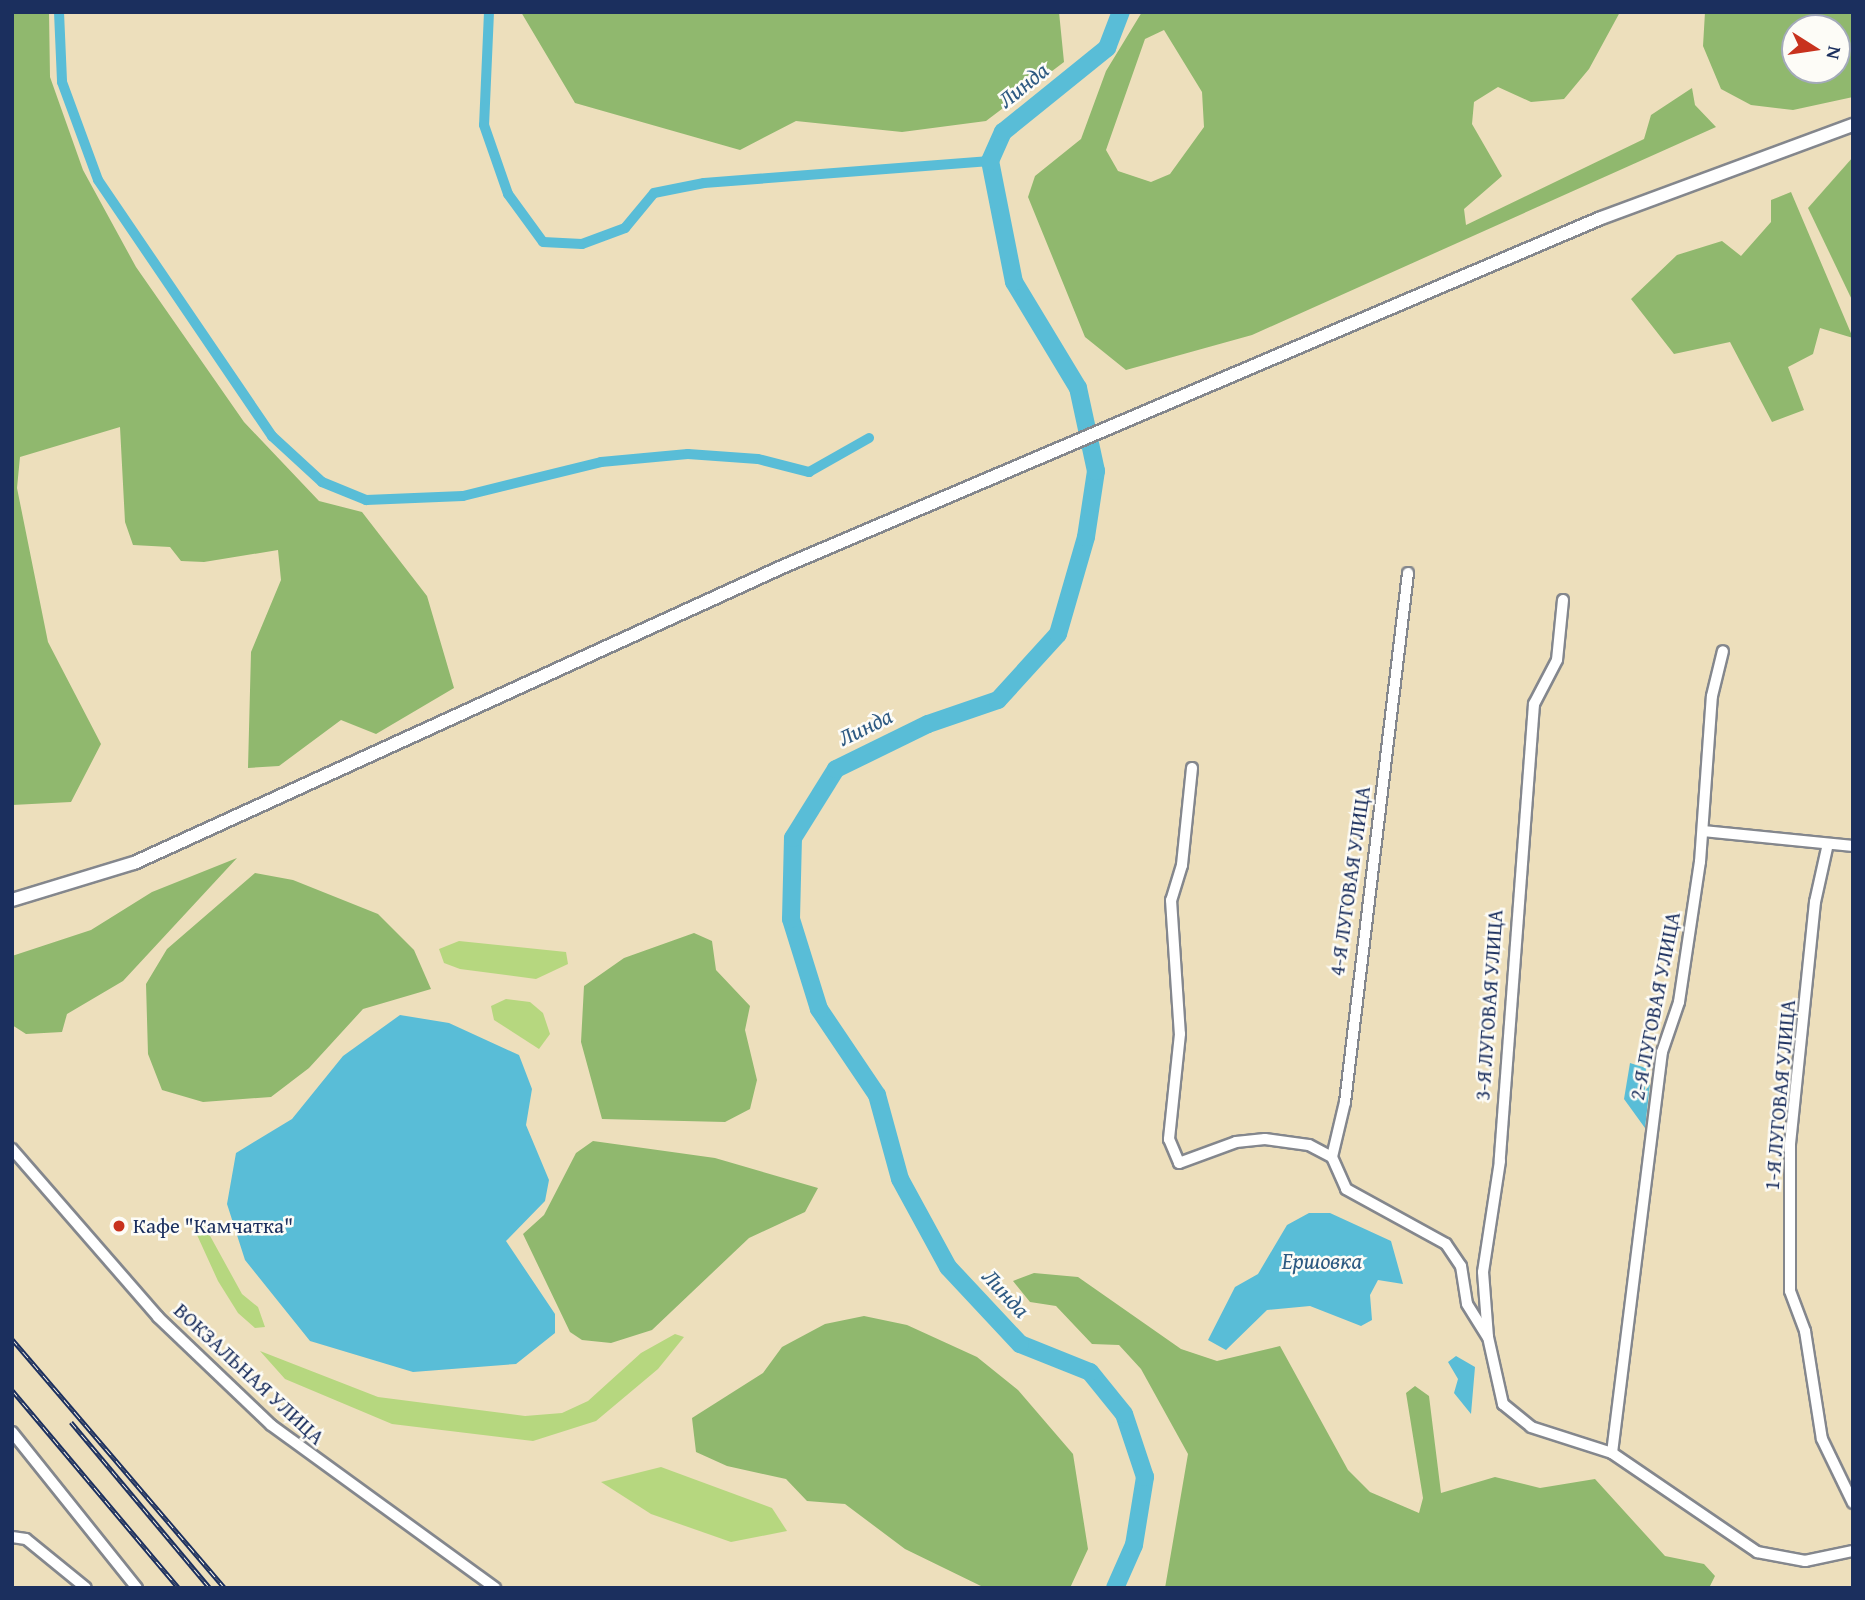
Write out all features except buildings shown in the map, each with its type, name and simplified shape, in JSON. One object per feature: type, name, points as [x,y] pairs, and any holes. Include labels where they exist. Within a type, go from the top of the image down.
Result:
[{"type":"main road","points":[[12,900],[147,857],[516,683],[1146,412],[1700,177],[1853,125]]},
{"type":"street","name":"4-Я ЛУГОВАЯ УЛИЦА","points":[[1332,1157],[1345,1102],[1408,573]]},
{"type":"street","name":"3-Я ЛУГОВАЯ УЛИЦА","points":[[1563,600],[1557,660],[1534,704],[1521,820],[1500,1161],[1483,1272],[1488,1337],[1510,1414],[1612,1453]]},
{"type":"street","name":"2-Я ЛУГОВАЯ УЛИЦА","points":[[1612,1453],[1662,1052],[1681,991],[1703,831],[1712,696],[1723,650]]},
{"type":"street","points":[[1192,768],[1182,865],[1171,900],[1180,1034],[1169,1139],[1179,1163],[1236,1142],[1265,1139],[1309,1145],[1332,1157],[1346,1189],[1446,1244],[1461,1266],[1467,1304],[1488,1337]]},
{"type":"street","points":[[1703,831],[1827,848],[1853,846]]},
{"type":"street","name":"1-Я ЛУГОВАЯ УЛИЦА","points":[[1827,848],[1815,902],[1790,1145],[1790,1291],[1805,1331],[1822,1438],[1853,1503]]},
{"type":"street","name":"ВОКЗАЛЬНАЯ УЛИЦА","points":[[12,1149],[158,1317],[271,1425],[495,1588]]},
{"type":"street","points":[[12,1432],[137,1588]]},
{"type":"street","points":[[1612,1453],[1757,1552],[1805,1561],[1853,1551]]},
{"type":"street","points":[[12,1537],[26,1539],[86,1588]]},
{"type":"green space","points":[[12,12],[49,12],[50,77],[83,170],[136,267],[244,422],[319,501],[362,512],[427,596],[454,688],[376,734],[341,720],[279,766],[248,768],[251,652],[281,580],[278,550],[204,562],[181,561],[170,547],[133,545],[125,522],[120,427],[20,457],[17,488],[48,642],[101,744],[71,802],[12,805]]},
{"type":"green space","points":[[521,12],[1059,12],[1064,62],[986,121],[902,132],[796,121],[740,150],[575,103]]},
{"type":"green space","points":[[1142,12],[1620,12],[1589,69],[1564,99],[1531,102],[1498,87],[1474,102],[1472,124],[1502,176],[1464,209],[1466,225],[1644,139],[1651,115],[1692,88],[1695,105],[1716,127],[1252,335],[1126,370],[1085,337],[1028,197],[1035,176],[1081,139],[1106,71]],"holes":[[[1164,30],[1202,92],[1204,127],[1170,174],[1151,182],[1118,171],[1106,150],[1145,39]]]},
{"type":"green space","points":[[1705,12],[1853,12],[1853,97],[1793,110],[1751,105],[1721,89],[1703,46]]},
{"type":"green space","points":[[1853,157],[1853,302],[1808,208]]},
{"type":"green space","points":[[1791,192],[1853,338],[1820,328],[1813,354],[1788,367],[1804,410],[1772,422],[1730,342],[1674,354],[1631,299],[1677,255],[1722,241],[1741,256],[1771,222],[1771,200]]},
{"type":"green space","points":[[237,858],[123,981],[67,1014],[62,1032],[26,1034],[12,1025],[12,956],[91,930],[152,892]]},
{"type":"green space","points":[[255,873],[293,880],[378,914],[414,950],[431,989],[363,1009],[309,1068],[271,1097],[203,1102],[162,1090],[148,1054],[146,984],[167,949]]},
{"type":"green space","points":[[694,933],[712,941],[716,970],[750,1006],[745,1030],[757,1080],[750,1109],[725,1122],[602,1119],[581,1042],[584,986],[624,958]]},
{"type":"green space","points":[[459,941],[566,952],[568,964],[536,979],[460,969],[444,963],[439,949]]},
{"type":"green space","points":[[506,999],[530,1002],[543,1013],[550,1034],[539,1049],[494,1020],[491,1006]]},
{"type":"green space","points":[[593,1141],[715,1158],[818,1188],[805,1212],[749,1238],[652,1330],[611,1343],[582,1340],[570,1332],[523,1234],[544,1215],[576,1153]]},
{"type":"green space","points":[[203,1223],[242,1294],[258,1307],[265,1327],[255,1328],[238,1313],[218,1281],[192,1224]]},
{"type":"green space","points":[[1034,1273],[1078,1277],[1181,1349],[1217,1361],[1280,1346],[1348,1470],[1370,1492],[1419,1513],[1423,1498],[1406,1393],[1415,1386],[1429,1396],[1441,1493],[1495,1477],[1540,1488],[1595,1479],[1665,1556],[1704,1564],[1715,1576],[1709,1588],[1165,1588],[1188,1454],[1141,1369],[1119,1345],[1092,1344],[1056,1306],[1030,1302],[1013,1281]]},
{"type":"green space","points":[[864,1316],[907,1325],[977,1357],[1018,1390],[1073,1454],[1088,1549],[1070,1588],[983,1587],[905,1549],[845,1504],[807,1501],[786,1479],[727,1466],[696,1452],[692,1418],[763,1373],[782,1347],[825,1324]]},
{"type":"green space","points":[[675,1334],[684,1337],[658,1369],[596,1421],[533,1441],[392,1424],[285,1379],[260,1351],[378,1397],[525,1416],[562,1413],[588,1401],[641,1353]]},
{"type":"green space","points":[[661,1467],[772,1508],[787,1531],[731,1542],[651,1514],[601,1482]]},
{"type":"water","points":[[400,1015],[449,1023],[519,1055],[532,1089],[526,1125],[549,1180],[545,1201],[506,1241],[555,1314],[555,1333],[516,1364],[413,1372],[310,1341],[245,1260],[227,1204],[236,1153],[292,1119],[343,1056]]},
{"type":"water","points":[[1630,1063],[1646,1068],[1645,1091],[1650,1084],[1645,1128],[1624,1099]]},
{"type":"water","name":"Ершовка","points":[[1309,1213],[1330,1213],[1391,1241],[1403,1284],[1378,1280],[1370,1295],[1372,1320],[1361,1326],[1310,1306],[1267,1310],[1226,1350],[1208,1340],[1235,1287],[1258,1274],[1287,1225]]},
{"type":"water","points":[[1456,1356],[1475,1367],[1471,1414],[1454,1393],[1458,1379],[1448,1362]]},
{"type":"waterway","points":[[59,12],[62,82],[98,180],[272,436],[322,482],[366,500],[463,496],[601,462],[688,454],[758,459],[809,472],[869,438]]},
{"type":"waterway","points":[[489,12],[484,125],[508,194],[543,242],[582,244],[625,228],[654,193],[704,183],[990,161]]},
{"type":"waterway","name":"Линда","points":[[1115,1588],[1134,1545],[1145,1477],[1124,1414],[1090,1372],[1020,1344],[948,1267],[900,1179],[877,1095],[819,1009],[791,919],[793,838],[836,769],[928,724],[998,700],[1058,634],[1086,537],[1096,471],[1078,388],[1014,282],[990,161],[1003,132],[1107,48],[1121,12]]},
{"type":"railway","points":[[12,1339],[225,1588]]},
{"type":"railway","points":[[12,1390],[179,1588]]},
{"type":"railway","points":[[71,1422],[210,1588]]},
{"type":"place","name":"Кафе \"Камчатка\"","points":[[119,1226]]}]
